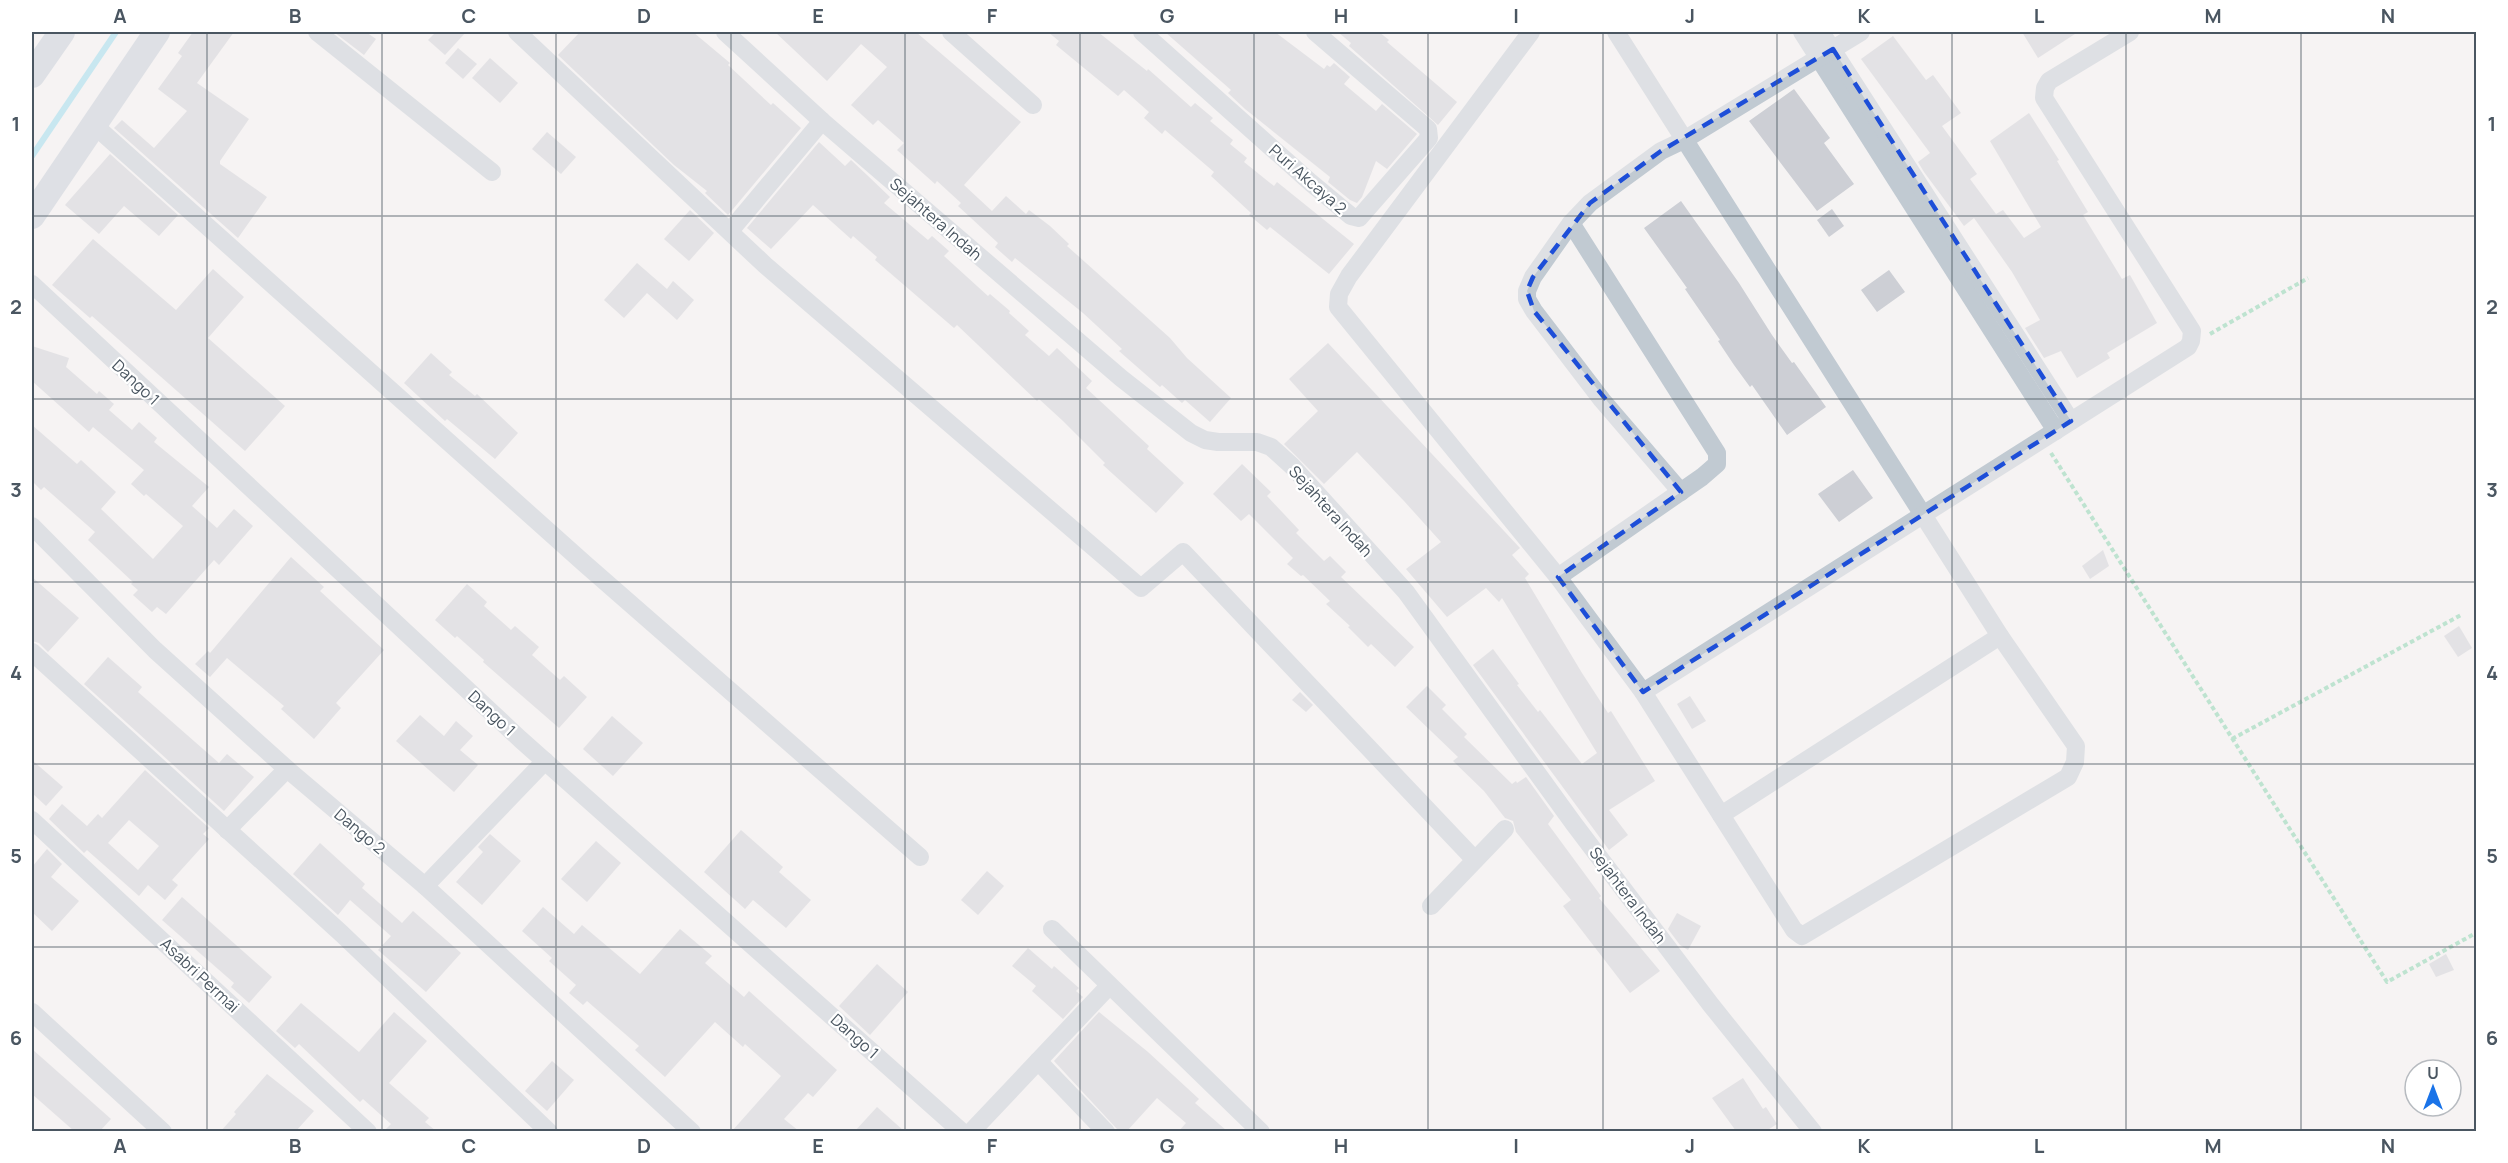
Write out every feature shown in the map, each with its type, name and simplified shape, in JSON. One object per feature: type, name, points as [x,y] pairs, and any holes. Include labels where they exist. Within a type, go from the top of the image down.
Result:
[{"type":"street","points":[[32,71],[62,32]]},
{"type":"street","points":[[32,216],[157,32]]},
{"type":"street","points":[[317,32],[492,172]]},
{"type":"street","points":[[517,32],[765,265],[1141,588],[1183,552],[1475,860]]},
{"type":"street","name":"Sejahtera Indah","points":[[725,32],[822,121],[1121,378],[1191,433],[1205,440],[1218,442],[1257,442],[1271,447],[1292,466],[1406,592],[1582,834],[1711,1005],[1813,1131]]},
{"type":"street","points":[[951,32],[1033,105]]},
{"type":"street","name":"Puri Akcaya 2","points":[[1142,32],[1310,182],[1351,216],[1359,218],[1429,138],[1428,129],[1315,32]]},
{"type":"street","points":[[1532,32],[1349,276],[1339,294],[1338,307],[1558,577],[1643,692],[1794,930],[1802,936],[2068,777],[2075,762],[2076,746],[2000,636],[1616,32]]},
{"type":"street","points":[[1802,32],[1826,53],[2027,369],[2056,431]]},
{"type":"street","points":[[1821,32],[1826,53]]},
{"type":"street","points":[[1681,492],[1602,400],[1527,299],[1527,291],[1533,277],[1571,222],[1590,203],[1660,151],[1684,140],[1861,32]]},
{"type":"street","points":[[1643,692],[2188,347],[2192,332],[2044,98],[2045,88],[2049,81],[2130,32]]},
{"type":"street","points":[[730,231],[822,121]]},
{"type":"street","points":[[94,125],[585,564],[920,857]]},
{"type":"street","points":[[1558,577],[1681,492],[1717,464],[1717,453],[1571,222]]},
{"type":"street","name":"Dango 1","points":[[32,284],[545,761],[962,1131]]},
{"type":"street","name":"Dango 2","points":[[32,526],[155,650],[287,769],[425,886],[692,1131]]},
{"type":"street","points":[[1721,815],[2000,636]]},
{"type":"street","points":[[32,652],[342,934],[549,1131]]},
{"type":"street","points":[[425,886],[545,761]]},
{"type":"street","points":[[227,830],[287,769]]},
{"type":"street","name":"Asabri Permai","points":[[32,820],[368,1131]]},
{"type":"street","points":[[1431,906],[1505,829]]},
{"type":"street","points":[[1052,929],[1261,1131]]},
{"type":"street","points":[[971,1131],[1109,986]]},
{"type":"street","points":[[32,1012],[164,1131]]},
{"type":"street","points":[[1038,1061],[1106,1131]]},
{"type":"path","points":[[2188,347],[2308,278]]},
{"type":"path","points":[[2056,431],[2232,739],[2387,982],[2476,933]]},
{"type":"path","points":[[2232,739],[2461,615]]},
{"type":"highlighted area","points":[[1833,49],[2071,421],[1643,692],[1558,577],[1681,492],[1534,311],[1527,291],[1533,277],[1590,203],[1661,151]]},
{"type":"building","points":[[193,32],[234,32],[197,83],[249,119],[220,164],[267,197],[238,238],[114,128],[122,120],[154,148],[187,111],[158,89],[182,56],[178,53]]},
{"type":"building","points":[[334,32],[366,32],[376,39],[364,55]]},
{"type":"building","points":[[436,32],[466,32],[445,55],[428,40]]},
{"type":"building","points":[[580,32],[693,32],[730,63],[728,65],[771,105],[773,103],[801,128],[728,215],[705,193],[707,191],[674,165],[558,55]]},
{"type":"building","points":[[775,32],[916,32],[1021,122],[964,185],[992,211],[1006,196],[1026,214],[1029,210],[1050,226],[1069,244],[1067,246],[1170,338],[1187,358],[1231,398],[1210,422],[1185,400],[1182,403],[1162,385],[1160,387],[1119,351],[1122,349],[1083,313],[1015,258],[1012,262],[995,247],[998,243],[958,206],[961,203],[937,181],[935,184],[897,150],[904,143],[878,120],[873,125],[851,105],[887,67],[861,44],[827,81]]},
{"type":"building","points":[[1048,32],[1098,32],[1147,71],[1148,69],[1191,107],[1195,103],[1213,118],[1210,121],[1233,140],[1230,144],[1247,158],[1244,162],[1274,186],[1277,182],[1354,244],[1329,274],[1270,227],[1267,230],[1249,215],[1251,213],[1211,176],[1214,172],[1165,130],[1162,134],[1144,118],[1149,112],[1124,90],[1118,96],[1056,45],[1059,41]]},
{"type":"building","points":[[1165,32],[1275,32],[1324,69],[1327,65],[1330,67],[1334,63],[1350,77],[1344,84],[1376,111],[1382,104],[1417,134],[1387,169],[1376,161],[1362,197],[1357,203],[1328,182],[1330,177],[1245,109],[1228,93],[1231,90]]},
{"type":"building","points":[[1338,32],[1379,32],[1389,40],[1387,42],[1457,102],[1438,125],[1349,46],[1351,43]]},
{"type":"building","points":[[2022,32],[2078,32],[2038,58]]},
{"type":"building","points":[[1893,36],[1926,80],[1933,75],[1961,113],[1942,126],[1977,174],[1970,179],[1996,214],[2003,210],[2024,238],[2041,227],[1990,141],[2029,113],[2059,160],[2057,161],[2088,212],[2083,215],[2122,279],[2130,275],[2157,323],[2107,353],[2110,358],[2077,378],[2061,351],[2044,358],[2025,328],[2040,320],[2012,272],[1974,218],[1964,226],[1924,172],[1918,162],[1930,153],[1861,59]]},
{"type":"building","points":[[458,48],[477,64],[463,79],[445,63]]},
{"type":"building","points":[[490,58],[518,83],[500,103],[472,78]]},
{"type":"building","points":[[1794,89],[1830,138],[1824,143],[1854,184],[1817,211],[1749,121]]},
{"type":"building","points":[[547,132],[576,157],[561,174],[532,149]]},
{"type":"building","points":[[819,142],[845,166],[851,160],[890,197],[884,203],[928,240],[932,236],[949,251],[944,256],[988,296],[990,294],[1010,311],[1009,313],[1029,331],[1025,335],[1049,356],[1057,348],[1092,381],[1086,388],[1149,446],[1147,449],[1184,483],[1156,513],[1103,465],[1105,463],[1063,421],[1039,399],[1037,401],[957,325],[954,328],[875,260],[877,257],[853,236],[851,239],[813,205],[771,249],[747,228]]},
{"type":"building","points":[[110,154],[178,215],[159,236],[124,206],[99,234],[65,205]]},
{"type":"building","points":[[1681,201],[1739,283],[1772,335],[1826,407],[1787,435],[1752,385],[1750,387],[1734,365],[1685,289],[1687,288],[1644,228]]},
{"type":"building","points":[[1832,209],[1844,226],[1829,237],[1817,220]]},
{"type":"building","points":[[690,210],[714,233],[689,261],[664,239]]},
{"type":"building","points":[[93,239],[176,310],[213,269],[244,297],[208,338],[285,406],[245,451],[92,316],[90,318],[52,285]]},
{"type":"building","points":[[637,263],[667,289],[673,281],[694,300],[677,320],[647,293],[624,318],[604,300]]},
{"type":"building","points":[[1889,270],[1905,292],[1877,312],[1861,290]]},
{"type":"building","points":[[1328,343],[1520,548],[1512,555],[1529,574],[1525,578],[1582,673],[1608,713],[1611,711],[1655,781],[1609,810],[1628,835],[1609,850],[1473,665],[1493,649],[1519,684],[1517,685],[1538,712],[1540,710],[1582,764],[1597,753],[1502,598],[1499,602],[1486,588],[1447,617],[1406,569],[1441,542],[1404,501],[1357,452],[1324,484],[1284,444],[1318,411],[1289,379]]},
{"type":"building","points":[[32,346],[69,358],[66,367],[97,394],[99,391],[114,404],[109,410],[132,430],[139,422],[157,438],[154,442],[209,487],[192,506],[217,528],[234,509],[253,526],[219,565],[214,560],[166,614],[157,607],[152,612],[133,595],[138,590],[131,584],[133,582],[88,540],[95,532],[44,487],[41,490],[32,481],[32,425],[77,464],[81,460],[116,492],[101,509],[153,559],[183,526],[131,484],[144,470],[93,427],[89,432],[32,381]]},
{"type":"building","points":[[431,353],[452,372],[449,375],[475,396],[477,394],[518,433],[495,459],[447,419],[445,421],[404,383]]},
{"type":"building","points":[[1242,464],[1271,492],[1267,496],[1299,530],[1296,533],[1324,561],[1330,556],[1346,572],[1341,577],[1414,647],[1395,667],[1371,644],[1368,647],[1326,604],[1330,601],[1303,575],[1301,576],[1287,564],[1293,558],[1249,514],[1241,521],[1213,494]]},
{"type":"building","points":[[1853,470],[1873,498],[1839,522],[1818,494]]},
{"type":"building","points":[[2103,550],[2109,566],[2090,579],[2082,566]]},
{"type":"building","points":[[291,557],[324,587],[320,591],[384,650],[336,703],[341,708],[314,739],[281,709],[284,706],[227,658],[210,677],[195,664],[208,651],[210,653]]},
{"type":"building","points":[[32,577],[79,618],[48,652],[39,643],[32,641]]},
{"type":"building","points":[[467,584],[487,602],[484,606],[511,630],[515,626],[539,647],[532,655],[560,680],[564,676],[587,697],[559,728],[483,662],[484,660],[457,636],[455,638],[435,620]]},
{"type":"building","points":[[2459,626],[2472,648],[2458,657],[2444,636]]},
{"type":"building","points":[[108,657],[142,687],[138,692],[219,763],[227,754],[254,777],[224,811],[84,684]]},
{"type":"building","points":[[1427,686],[1446,705],[1442,709],[1467,734],[1464,737],[1512,784],[1526,777],[1554,816],[1548,824],[1601,896],[1599,898],[1660,971],[1630,993],[1563,906],[1571,900],[1516,832],[1513,821],[1505,818],[1484,791],[1453,761],[1458,757],[1406,707]]},
{"type":"building","points":[[1300,692],[1313,705],[1306,712],[1292,700]]},
{"type":"building","points":[[1690,696],[1706,721],[1692,729],[1677,704]]},
{"type":"building","points":[[420,715],[444,736],[456,721],[473,736],[460,750],[478,765],[454,792],[396,741]]},
{"type":"building","points":[[612,716],[643,743],[613,776],[583,749]]},
{"type":"building","points":[[32,760],[63,787],[46,806],[32,793]]},
{"type":"building","points":[[145,770],[209,828],[203,834],[209,839],[172,880],[178,885],[165,900],[148,885],[139,896],[87,850],[84,853],[49,819],[62,804],[87,826],[98,814],[102,818]],"holes":[[[129,820],[159,846],[138,870],[108,843]]]},
{"type":"building","points":[[741,830],[783,867],[779,872],[811,900],[786,928],[753,900],[745,909],[704,872]]},
{"type":"building","points":[[490,834],[521,861],[482,905],[456,882],[483,852],[478,847]]},
{"type":"building","points":[[596,841],[621,863],[587,902],[561,879]]},
{"type":"building","points":[[320,843],[365,884],[362,888],[402,923],[413,911],[461,953],[426,992],[378,950],[391,936],[350,900],[338,915],[293,874]]},
{"type":"building","points":[[47,849],[62,864],[51,877],[79,901],[52,931],[32,912],[32,867]]},
{"type":"building","points":[[987,871],[1004,886],[978,915],[961,900]]},
{"type":"building","points":[[182,897],[272,977],[249,1003],[231,987],[234,983],[162,920]]},
{"type":"building","points":[[543,907],[574,934],[582,925],[640,974],[680,929],[712,956],[705,963],[744,997],[749,991],[837,1070],[813,1097],[808,1093],[784,1119],[799,1131],[732,1131],[781,1076],[745,1044],[743,1047],[715,1022],[665,1077],[635,1050],[639,1046],[587,1001],[583,1005],[569,993],[576,985],[549,961],[552,958],[522,931]]},
{"type":"building","points":[[1677,913],[1701,926],[1688,950],[1680,945],[1668,929]]},
{"type":"building","points":[[1028,948],[1052,969],[1054,966],[1079,988],[1076,991],[1083,997],[1063,1019],[1032,991],[1036,986],[1012,966]]},
{"type":"building","points":[[2446,954],[2454,970],[2436,977],[2429,964]]},
{"type":"building","points":[[877,964],[908,992],[870,1035],[839,1006]]},
{"type":"building","points":[[301,1003],[359,1052],[394,1012],[427,1041],[389,1083],[429,1118],[425,1122],[436,1131],[384,1131],[391,1124],[363,1099],[360,1102],[299,1044],[295,1048],[276,1031]]},
{"type":"building","points":[[1099,1012],[1148,1052],[1199,1099],[1195,1103],[1227,1131],[1179,1131],[1186,1123],[1157,1098],[1127,1131],[1117,1129],[1054,1061]]},
{"type":"building","points":[[32,1049],[111,1119],[100,1131],[74,1131],[32,1094]]},
{"type":"building","points":[[552,1061],[574,1080],[547,1111],[525,1091]]},
{"type":"building","points":[[267,1074],[314,1111],[296,1131],[221,1131],[236,1114],[234,1112]]},
{"type":"building","points":[[1743,1078],[1763,1109],[1766,1107],[1777,1124],[1766,1131],[1736,1131],[1712,1098]]},
{"type":"building","points":[[877,1107],[904,1131],[855,1131]]},
{"type":"waterway","points":[[32,156],[116,32]]}]
